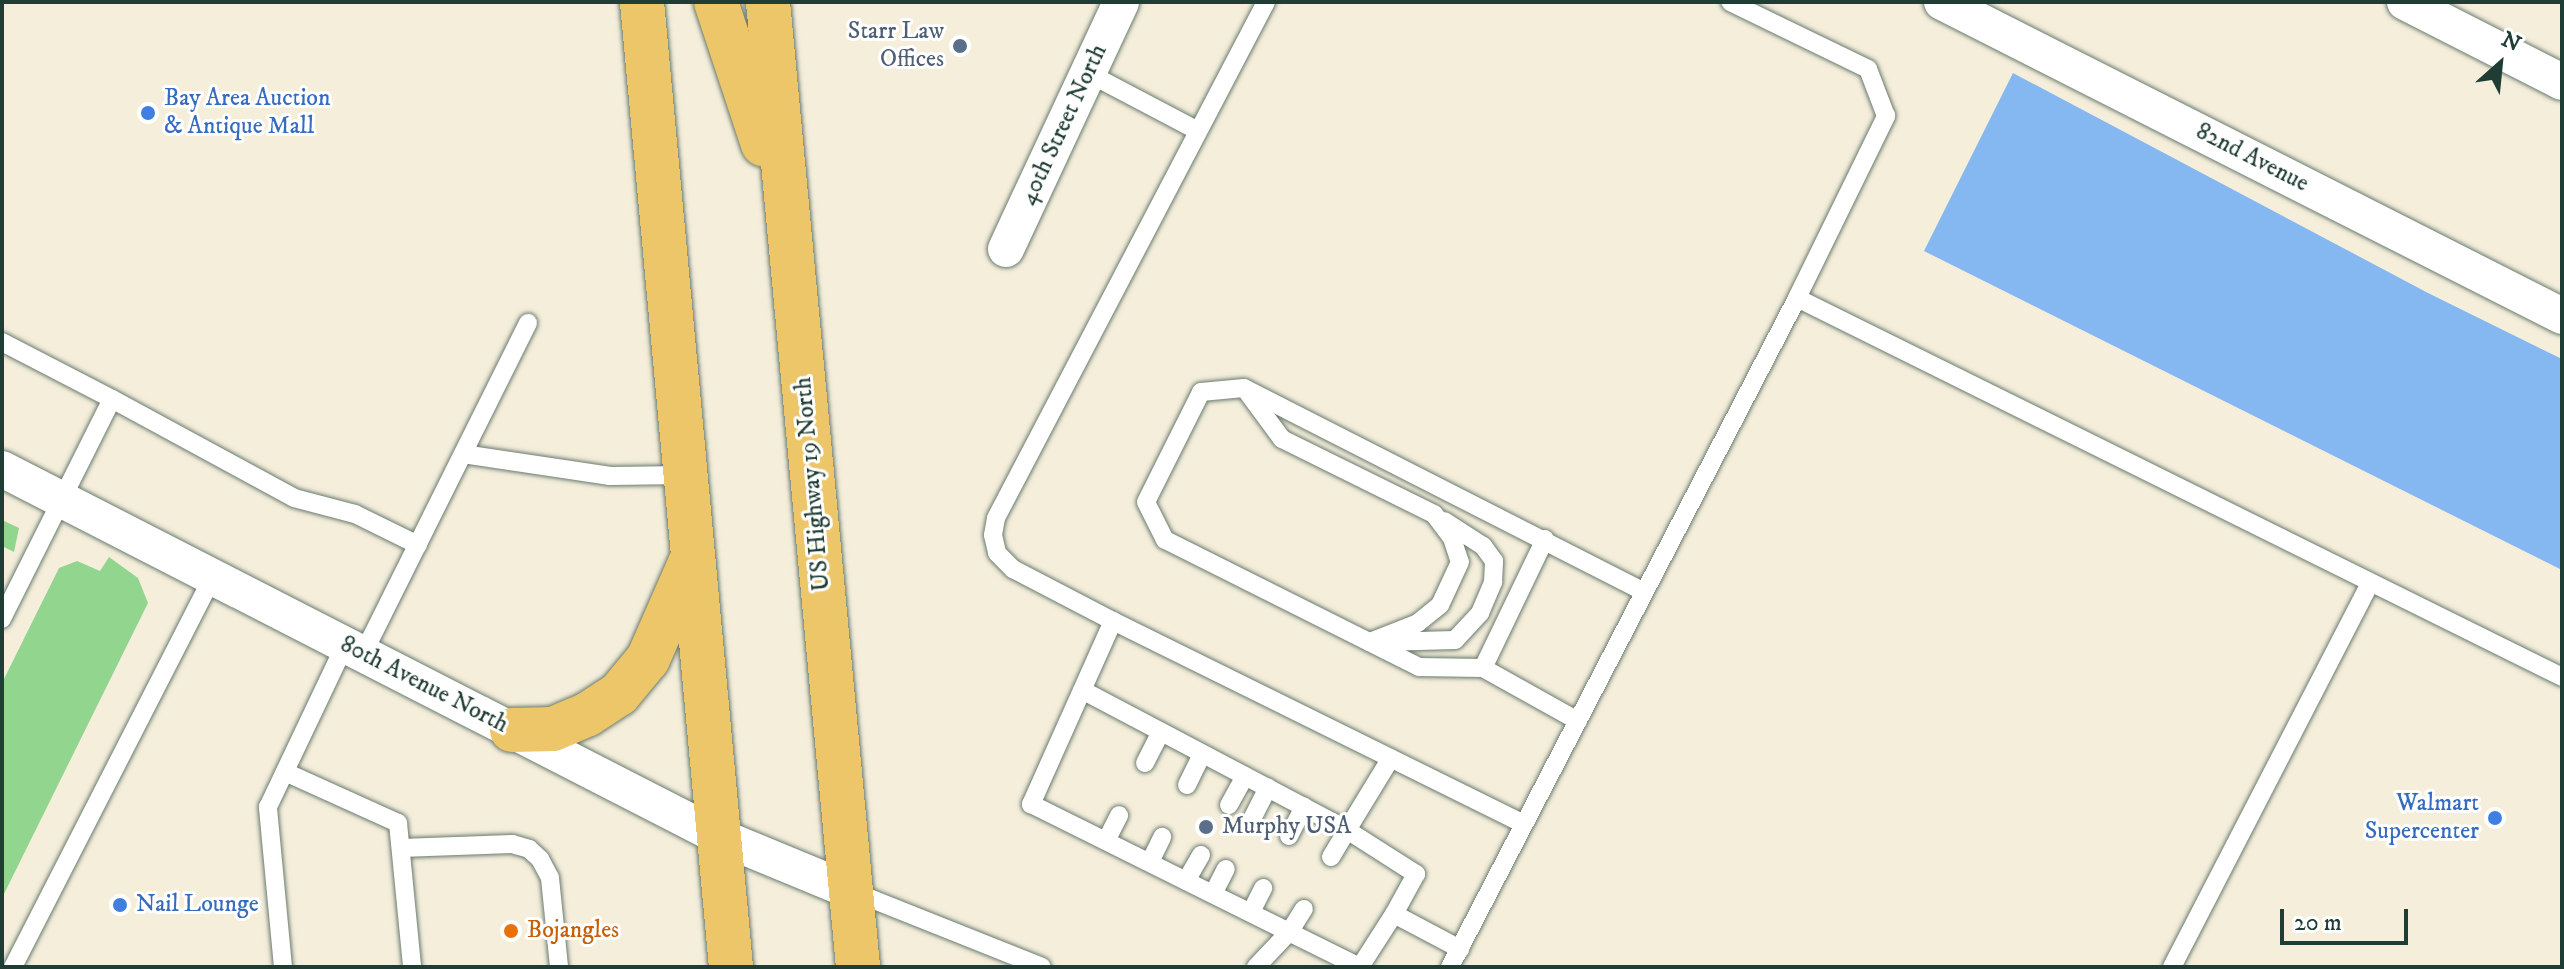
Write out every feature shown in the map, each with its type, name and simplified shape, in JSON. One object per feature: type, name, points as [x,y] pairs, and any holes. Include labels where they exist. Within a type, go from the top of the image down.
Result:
[{"type":"highway","points":[[642,2],[731,967]]},
{"type":"highway","points":[[716,2],[788,218]]},
{"type":"highway","name":"US Highway 19 North","points":[[768,2],[858,967]]},
{"type":"highway","points":[[512,730],[553,729],[588,714],[619,694],[648,659],[693,557]]},
{"type":"street","name":"40th Street North","points":[[1006,249],[1121,2]]},
{"type":"street","name":"82nd Avenue","points":[[1942,2],[2562,316]]},
{"type":"street","points":[[2405,2],[2562,82]]},
{"type":"street","name":"80th Avenue North","points":[[2,469],[718,836],[851,891]]},
{"type":"lane","points":[[1266,2],[993,525],[994,544],[1003,561],[1113,621],[1524,824]]},
{"type":"lane","points":[[1450,967],[1797,298],[1886,116],[1868,69],[1730,2]]},
{"type":"lane","points":[[1088,73],[1198,131]]},
{"type":"lane","points":[[1797,298],[2562,677]]},
{"type":"lane","points":[[283,967],[268,807],[354,650],[418,545],[528,323]]},
{"type":"lane","points":[[2,342],[294,498],[355,514],[418,545]]},
{"type":"lane","points":[[1578,721],[1483,668],[1419,667],[1165,540],[1146,502],[1201,392],[1244,388],[1644,592]]},
{"type":"lane","points":[[1244,388],[1282,439],[1434,514],[1483,546],[1494,561],[1493,582],[1480,613],[1455,640],[1370,642]]},
{"type":"lane","points":[[2,619],[112,399]]},
{"type":"lane","points":[[463,454],[610,476],[686,475]]},
{"type":"lane","points":[[1370,642],[1418,623],[1440,605],[1460,562],[1452,538],[1434,514]]},
{"type":"lane","points":[[1483,668],[1545,539]]},
{"type":"lane","points":[[13,967],[213,577]]},
{"type":"lane","points":[[2172,967],[2370,583]]},
{"type":"lane","points":[[1082,690],[1347,830],[1416,874],[1360,967],[1031,804],[1082,690],[1113,621]]},
{"type":"lane","points":[[1145,763],[1161,732]]},
{"type":"lane","points":[[1187,785],[1202,754]]},
{"type":"lane","points":[[1331,857],[1391,758]]},
{"type":"lane","points":[[285,772],[398,823],[412,967]]},
{"type":"lane","points":[[1229,805],[1245,776]]},
{"type":"lane","points":[[1253,817],[1268,788]]},
{"type":"lane","points":[[1289,836],[1304,807]]},
{"type":"lane","points":[[1106,841],[1119,815]]},
{"type":"lane","points":[[1150,862],[1162,837]]},
{"type":"lane","points":[[401,848],[512,844],[529,849],[540,859],[550,878],[559,967]]},
{"type":"lane","points":[[1186,881],[1201,855]]},
{"type":"lane","points":[[1213,894],[1226,869]]},
{"type":"lane","points":[[1251,912],[1263,888]]},
{"type":"lane","points":[[851,891],[1042,967]]},
{"type":"lane","points":[[1256,967],[1290,931],[1304,909]]},
{"type":"lane","points":[[1394,914],[1460,949]]},
{"type":"green space","points":[[2,520],[19,528],[14,552],[2,546]]},
{"type":"green space","points":[[109,557],[138,578],[148,603],[2,898],[2,683],[59,568],[77,561],[100,571]]},
{"type":"water","points":[[2013,73],[2428,293],[2562,359],[2562,570],[1924,251]]},
{"type":"place","name":"Starr Law Offices","points":[[960,46]]},
{"type":"place","name":"Bay Area Auction & Antique Mall","points":[[148,113]]},
{"type":"place","name":"Walmart Supercenter","points":[[2495,818]]},
{"type":"place","name":"Murphy USA","points":[[1206,827]]},
{"type":"place","name":"Nail Lounge","points":[[120,905]]},
{"type":"place","name":"Bojangles","points":[[511,931]]}]
